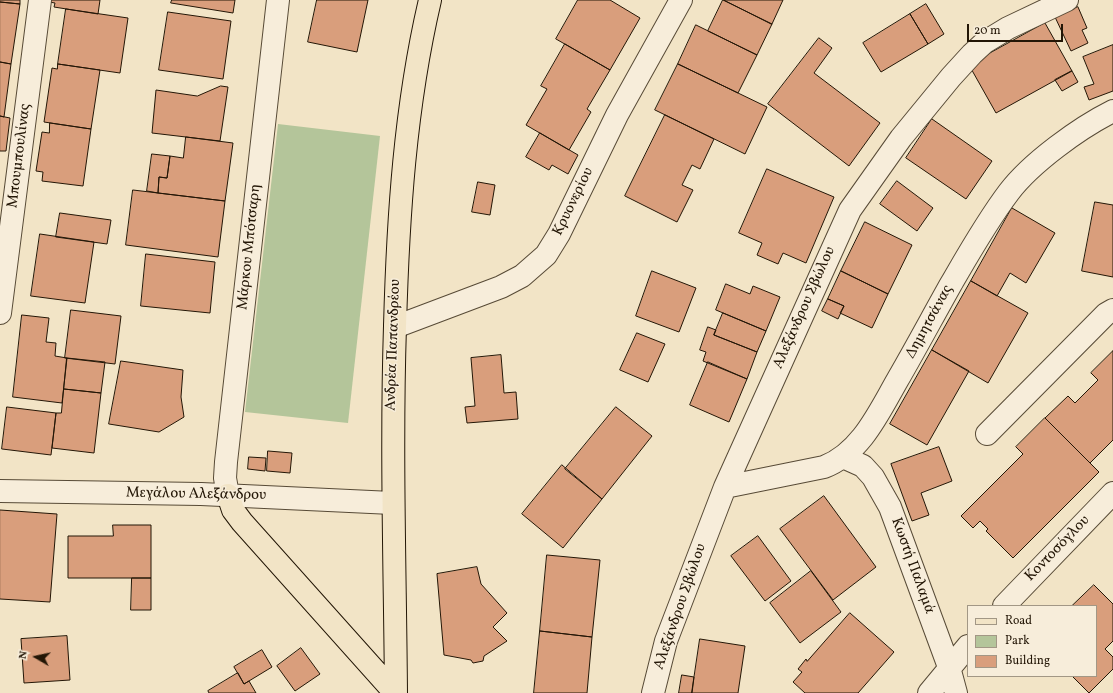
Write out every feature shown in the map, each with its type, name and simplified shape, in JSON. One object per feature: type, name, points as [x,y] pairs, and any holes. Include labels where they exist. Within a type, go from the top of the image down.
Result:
[{"type":"main road","name":"Ανδρέα Παπανδρέου","points":[[395,693],[392,503],[398,226],[404,158],[416,68],[430,0]]},
{"type":"main road","points":[[228,495],[233,510],[242,522],[351,646],[395,693]]},
{"type":"street","name":"Μπουμπουλίνας","points":[[0,313],[40,0]]},
{"type":"street","name":"Μάρκου Μπότσαρη","points":[[228,495],[225,478],[226,462],[278,0]]},
{"type":"street","name":"Κρυονερίου","points":[[395,327],[501,287],[522,276],[546,255],[559,234],[616,115],[681,0]]},
{"type":"street","name":"Αλεξάνδρου Σβώλου","points":[[653,693],[666,641],[725,487],[850,210],[865,187],[926,107],[972,54],[985,42],[1008,28],[1067,0]]},
{"type":"street","name":"Δημητσάνας","points":[[725,487],[810,471],[836,462],[854,447],[874,422],[951,284],[996,210],[1010,191],[1032,168],[1061,145],[1113,111]]},
{"type":"street","points":[[987,434],[1106,314],[1113,310]]},
{"type":"street","name":"Κωστή Παλαμά","points":[[843,456],[863,466],[873,476],[890,507],[949,667],[956,693]]},
{"type":"street","name":"Μεγάλου Αλεξάνδρου","points":[[0,491],[228,495],[392,503]]},
{"type":"street","name":"Κοντοσόγλου","points":[[1005,605],[1113,493]]},
{"type":"street","points":[[929,693],[967,647]]},
{"type":"green space","points":[[278,124],[380,136],[348,423],[245,412]]},
{"type":"building","points":[[0,0],[20,0],[20,4],[0,2]]},
{"type":"building","points":[[49,0],[100,0],[98,14],[54,7],[55,3],[49,2]]},
{"type":"building","points":[[172,0],[235,0],[233,13],[171,3]]},
{"type":"building","points":[[317,0],[368,0],[357,52],[308,42]]},
{"type":"building","points":[[578,0],[610,0],[640,18],[610,70],[556,39]]},
{"type":"building","points":[[723,0],[772,24],[757,55],[708,31]]},
{"type":"building","points":[[724,0],[783,0],[772,24]]},
{"type":"building","points":[[0,2],[20,4],[11,64],[0,62]]},
{"type":"building","points":[[926,4],[944,34],[928,44],[910,14]]},
{"type":"building","points":[[1078,7],[1087,28],[1082,30],[1088,43],[1071,51],[1055,17]]},
{"type":"building","points":[[66,9],[128,18],[120,73],[58,64]]},
{"type":"building","points":[[168,12],[231,21],[223,79],[159,70]]},
{"type":"building","points":[[910,14],[928,44],[881,72],[863,43]]},
{"type":"building","points":[[1045,23],[1072,71],[996,113],[969,65]]},
{"type":"building","points":[[696,25],[757,55],[738,93],[678,64]]},
{"type":"building","points":[[819,38],[832,48],[814,73],[880,123],[849,166],[768,104]]},
{"type":"building","points":[[565,44],[610,70],[587,109],[591,112],[569,150],[526,125],[547,89],[541,86]]},
{"type":"building","points":[[1113,45],[1113,91],[1089,100],[1084,87],[1094,84],[1083,57]]},
{"type":"building","points":[[0,62],[11,64],[4,117],[0,116]]},
{"type":"building","points":[[58,64],[100,70],[91,129],[44,122],[52,68],[57,69]]},
{"type":"building","points":[[678,64],[767,107],[745,154],[655,110]]},
{"type":"building","points":[[1072,71],[1078,82],[1062,91],[1055,80]]},
{"type":"building","points":[[221,86],[228,87],[220,141],[152,133],[156,90],[197,96]]},
{"type":"building","points":[[665,115],[714,139],[700,169],[692,165],[682,185],[693,190],[677,222],[625,196]]},
{"type":"building","points":[[0,116],[10,118],[6,151],[0,151]]},
{"type":"building","points":[[932,119],[992,161],[966,199],[906,158]]},
{"type":"building","points":[[50,123],[91,129],[83,186],[42,181],[43,172],[36,171],[42,132],[49,133]]},
{"type":"building","points":[[540,133],[578,155],[568,174],[552,165],[549,170],[526,157]]},
{"type":"building","points":[[186,137],[233,143],[225,201],[158,193],[159,177],[167,178],[170,156],[183,158]]},
{"type":"building","points":[[152,154],[170,156],[167,178],[159,177],[158,193],[147,191]]},
{"type":"building","points":[[767,169],[834,197],[806,263],[783,253],[778,264],[757,255],[762,243],[739,233]]},
{"type":"building","points":[[897,181],[933,208],[917,231],[880,204]]},
{"type":"building","points":[[478,182],[495,185],[490,215],[472,212]]},
{"type":"building","points":[[133,190],[225,201],[218,257],[126,245]]},
{"type":"building","points":[[1095,202],[1113,205],[1113,277],[1082,271]]},
{"type":"building","points":[[1012,208],[1055,233],[1026,283],[1010,273],[997,296],[971,281]]},
{"type":"building","points":[[60,213],[111,220],[107,244],[56,237]]},
{"type":"building","points":[[865,222],[912,245],[888,294],[841,271]]},
{"type":"building","points":[[40,234],[94,242],[85,303],[31,296]]},
{"type":"building","points":[[146,254],[215,262],[210,313],[141,306]]},
{"type":"building","points":[[652,271],[696,288],[679,332],[636,316]]},
{"type":"building","points":[[841,271],[888,294],[872,328],[840,313],[844,306],[828,299]]},
{"type":"building","points":[[971,281],[1028,313],[988,383],[932,350]]},
{"type":"building","points":[[726,284],[750,294],[753,286],[780,297],[766,331],[716,310]]},
{"type":"building","points":[[828,299],[844,306],[838,319],[822,311]]},
{"type":"building","points":[[71,310],[121,316],[115,364],[65,358]]},
{"type":"building","points":[[723,313],[766,331],[757,352],[714,335]]},
{"type":"building","points":[[22,315],[49,318],[46,342],[56,343],[55,356],[67,358],[62,403],[13,397]]},
{"type":"building","points":[[708,327],[716,330],[714,335],[757,352],[747,379],[703,361],[706,352],[700,350]]},
{"type":"building","points":[[637,333],[665,344],[648,382],[620,370]]},
{"type":"building","points":[[932,350],[969,371],[927,445],[890,424]]},
{"type":"building","points":[[1113,351],[1113,440],[1090,463],[1045,418],[1068,396],[1075,403],[1098,380],[1091,373]]},
{"type":"building","points":[[501,355],[504,393],[516,392],[518,419],[467,423],[465,407],[475,406],[471,358]]},
{"type":"building","points":[[67,358],[105,362],[101,393],[64,389]]},
{"type":"building","points":[[121,361],[183,370],[181,397],[184,417],[159,432],[109,424]]},
{"type":"building","points":[[708,362],[747,379],[729,422],[690,405]]},
{"type":"building","points":[[64,389],[101,393],[94,453],[52,448],[56,413],[61,413]]},
{"type":"building","points":[[7,407],[56,413],[51,455],[2,449]]},
{"type":"building","points":[[616,407],[652,436],[602,499],[565,469]]},
{"type":"building","points":[[1045,418],[1099,472],[1013,558],[986,531],[988,529],[980,521],[973,528],[961,516],[1023,454],[1016,447]]},
{"type":"building","points":[[939,447],[952,481],[921,493],[929,515],[912,521],[891,464]]},
{"type":"building","points":[[268,451],[292,453],[290,473],[267,471]]},
{"type":"building","points":[[249,457],[266,458],[265,471],[248,469]]},
{"type":"building","points":[[562,465],[602,499],[563,548],[522,514]]},
{"type":"building","points":[[824,496],[876,567],[833,600],[780,529]]},
{"type":"building","points":[[0,510],[57,514],[50,602],[0,599]]},
{"type":"building","points":[[113,525],[151,525],[151,578],[68,578],[68,536],[113,536]]},
{"type":"building","points":[[758,536],[791,581],[765,601],[731,556]]},
{"type":"building","points":[[547,555],[600,560],[592,637],[540,631]]},
{"type":"building","points":[[477,567],[481,584],[507,613],[493,627],[507,641],[484,656],[483,661],[473,663],[471,660],[444,655],[437,574]]},
{"type":"building","points":[[811,571],[841,612],[800,643],[770,603]]},
{"type":"building","points":[[132,578],[151,578],[151,610],[131,610]]},
{"type":"building","points":[[1094,585],[1113,604],[1113,641],[1105,649],[1113,657],[1113,669],[1089,693],[1073,677],[1097,677],[1097,605],[1073,605]]},
{"type":"building","points":[[850,613],[894,652],[858,693],[805,693],[793,682],[802,672],[798,669]]},
{"type":"building","points":[[540,631],[592,637],[587,693],[534,693]]},
{"type":"building","points":[[67,636],[70,680],[24,683],[21,639]]},
{"type":"building","points":[[700,639],[745,646],[738,693],[692,693]]},
{"type":"building","points":[[301,648],[320,674],[295,691],[277,666]]},
{"type":"building","points":[[262,650],[272,667],[244,684],[234,667]]},
{"type":"building","points":[[238,673],[244,684],[249,681],[256,693],[209,693],[208,691]]},
{"type":"building","points":[[682,675],[694,677],[692,693],[679,693]]}]
